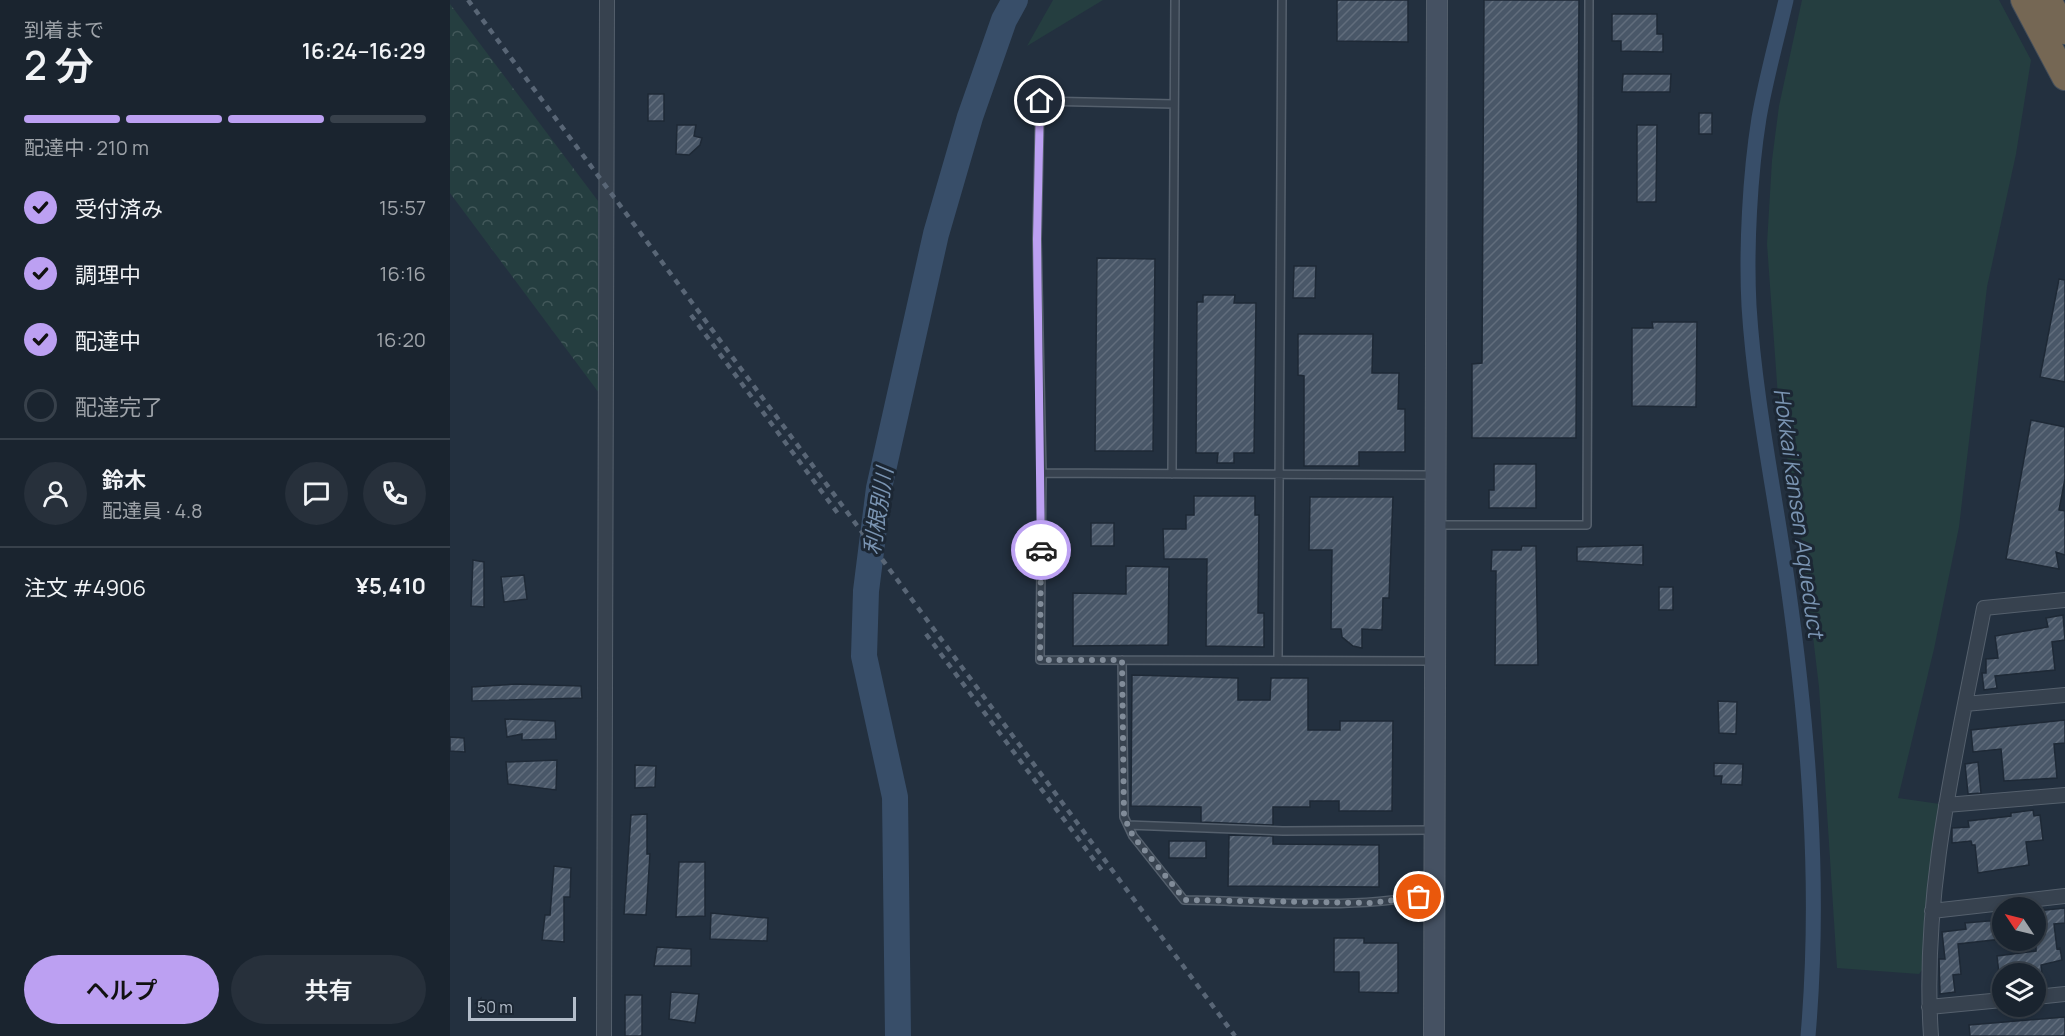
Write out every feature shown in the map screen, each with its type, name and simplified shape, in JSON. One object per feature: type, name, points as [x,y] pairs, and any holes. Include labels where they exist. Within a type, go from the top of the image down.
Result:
[{"type":"highway","points":[[2046,19],[2065,77]]},
{"type":"street","points":[[604,1036],[607,0]]},
{"type":"street","points":[[1434,1036],[1437,0]]},
{"type":"street","points":[[1931,1036],[1928,979],[1932,911],[1946,805],[1984,608],[2065,600]]},
{"type":"street","points":[[1965,704],[2065,695]]},
{"type":"street","points":[[1946,805],[2065,795]]},
{"type":"street","points":[[1932,911],[2065,896]]},
{"type":"street","points":[[2046,996],[2065,994]]},
{"type":"street","points":[[1929,1007],[1992,1001]]},
{"type":"lane","points":[[1172,474],[1175,0]]},
{"type":"lane","points":[[1278,660],[1282,0]]},
{"type":"lane","points":[[1437,525],[1587,525],[1589,0]]},
{"type":"lane","points":[[1174,104],[1040,101],[1037,239],[1042,473],[1040,660],[1436,661]]},
{"type":"lane","points":[[1042,473],[1437,476]]},
{"type":"lane","points":[[1122,660],[1124,817],[1167,881],[1185,900],[1370,903],[1403,900],[1435,893]]},
{"type":"lane","points":[[1128,825],[1283,831],[1435,830]]},
{"type":"green space","points":[[1053,0],[1103,0],[1027,46]]},
{"type":"green space","points":[[1802,0],[1999,0],[2031,60],[2016,154],[1987,287],[1959,527],[1934,649],[1898,798],[1940,804],[1928,878],[1922,970],[1919,974],[1837,968],[1819,687],[1801,536],[1779,411],[1767,244],[1772,160],[1779,106]]},
{"type":"green space","points":[[450,4],[598,201],[599,393],[450,193]]},
{"type":"building","points":[[1337,0],[1408,0],[1408,42],[1337,41]]},
{"type":"building","points":[[1484,0],[1579,0],[1576,438],[1472,438],[1472,364],[1482,363]]},
{"type":"building","points":[[1612,14],[1657,14],[1657,34],[1663,34],[1663,52],[1621,51],[1621,41],[1612,41]]},
{"type":"building","points":[[1623,74],[1671,74],[1670,92],[1622,92]]},
{"type":"building","points":[[648,94],[664,94],[664,121],[648,121]]},
{"type":"building","points":[[1699,113],[1712,113],[1712,134],[1699,134]]},
{"type":"building","points":[[677,125],[696,125],[694,136],[702,138],[700,145],[689,155],[676,154]]},
{"type":"building","points":[[1637,125],[1657,125],[1656,202],[1637,202]]},
{"type":"building","points":[[1097,258],[1155,259],[1153,451],[1095,451]]},
{"type":"building","points":[[1294,266],[1316,266],[1315,298],[1293,298]]},
{"type":"building","points":[[2059,279],[2065,280],[2065,382],[2040,377]]},
{"type":"building","points":[[1203,295],[1235,295],[1234,303],[1256,303],[1254,453],[1234,453],[1234,463],[1217,463],[1218,453],[1196,453],[1197,302],[1203,302]]},
{"type":"building","points":[[1652,322],[1697,322],[1696,407],[1632,406],[1632,328],[1653,328]]},
{"type":"building","points":[[1298,334],[1373,334],[1372,373],[1399,373],[1398,409],[1405,409],[1405,452],[1359,452],[1359,466],[1304,466],[1304,376],[1298,375]]},
{"type":"building","points":[[2031,420],[2065,427],[2065,479],[2059,510],[2065,511],[2065,555],[2056,552],[2059,569],[2006,559]]},
{"type":"building","points":[[1494,464],[1536,464],[1536,508],[1489,508],[1489,490],[1494,490]]},
{"type":"building","points":[[1194,496],[1255,496],[1255,515],[1259,515],[1258,613],[1264,613],[1264,647],[1206,646],[1207,559],[1164,559],[1163,529],[1186,529],[1186,515],[1194,515]]},
{"type":"building","points":[[1310,497],[1393,497],[1389,598],[1383,598],[1382,630],[1362,629],[1362,648],[1353,646],[1342,637],[1341,629],[1331,629],[1332,550],[1309,550]]},
{"type":"building","points":[[1091,523],[1114,523],[1114,546],[1091,546]]},
{"type":"building","points":[[1643,545],[1643,565],[1577,561],[1577,547]]},
{"type":"building","points":[[1522,546],[1536,546],[1538,665],[1495,665],[1496,571],[1491,571],[1492,550],[1521,550]]},
{"type":"building","points":[[473,560],[484,562],[484,607],[471,606]]},
{"type":"building","points":[[1126,566],[1169,567],[1168,645],[1073,646],[1073,593],[1126,594]]},
{"type":"building","points":[[524,575],[527,599],[504,602],[501,577]]},
{"type":"building","points":[[1659,587],[1673,587],[1673,610],[1659,610]]},
{"type":"building","points":[[2063,615],[2065,640],[2052,642],[2055,670],[1995,676],[1997,688],[1984,690],[1982,673],[1986,673],[1986,659],[1998,658],[1995,636],[2048,627],[2046,618]]},
{"type":"building","points":[[1132,675],[1238,678],[1238,700],[1270,700],[1271,678],[1308,678],[1308,730],[1340,730],[1340,721],[1393,721],[1392,811],[1339,811],[1339,801],[1310,801],[1310,807],[1273,807],[1273,825],[1201,822],[1201,807],[1131,806]]},
{"type":"building","points":[[517,684],[581,686],[582,698],[472,701],[472,687]]},
{"type":"building","points":[[1718,701],[1737,702],[1736,734],[1719,733]]},
{"type":"building","points":[[505,719],[555,721],[556,739],[522,740],[522,734],[507,737]]},
{"type":"building","points":[[2065,720],[2065,743],[2054,744],[2057,778],[2004,781],[2001,749],[1973,752],[1971,730]]},
{"type":"building","points":[[450,737],[464,738],[465,752],[450,751]]},
{"type":"building","points":[[557,760],[556,790],[508,784],[506,762]]},
{"type":"building","points":[[1978,762],[1981,793],[1968,794],[1965,764]]},
{"type":"building","points":[[1714,763],[1743,764],[1742,785],[1721,784],[1722,776],[1714,776]]},
{"type":"building","points":[[635,765],[656,766],[655,787],[635,788]]},
{"type":"building","points":[[2033,810],[2034,816],[2040,815],[2043,840],[2026,842],[2029,865],[1978,873],[1975,845],[1972,845],[1971,841],[1952,843],[1952,828],[1969,827],[1968,821],[2011,816],[2011,813]]},
{"type":"building","points":[[647,814],[647,854],[650,854],[646,915],[624,914],[631,815]]},
{"type":"building","points":[[1229,835],[1273,836],[1273,844],[1379,845],[1379,887],[1228,886]]},
{"type":"building","points":[[1169,841],[1206,841],[1206,858],[1169,858]]},
{"type":"building","points":[[679,862],[705,862],[705,916],[676,917]]},
{"type":"building","points":[[554,866],[571,868],[570,897],[564,897],[564,942],[542,940],[545,915],[550,915]]},
{"type":"building","points":[[2065,908],[2065,923],[2054,924],[2057,949],[2060,948],[2062,960],[2046,964],[1998,963],[1997,956],[2046,951],[2046,910]]},
{"type":"building","points":[[711,913],[768,918],[767,941],[710,939]]},
{"type":"building","points":[[1992,921],[1992,940],[1958,944],[1961,974],[1953,975],[1955,992],[1940,994],[1939,959],[1945,959],[1942,932],[1966,929],[1965,923]]},
{"type":"building","points":[[1334,938],[1364,938],[1364,943],[1398,943],[1398,993],[1359,992],[1359,972],[1334,972]]},
{"type":"building","points":[[657,947],[691,949],[691,966],[654,966]]},
{"type":"building","points":[[671,992],[699,994],[695,1023],[669,1019]]},
{"type":"building","points":[[625,995],[642,995],[642,1036],[625,1036]]},
{"type":"building","points":[[2065,1017],[2065,1036],[1970,1036],[1969,1025]]},
{"type":"waterway","name":"利根別川","points":[[898,1036],[895,797],[864,656],[866,591],[879,488],[936,234],[970,117],[1004,20],[1015,0]]},
{"type":"waterway","name":"Hokkai Kansen Aqueduct","points":[[1786,0],[1765,88],[1756,140],[1750,212],[1748,284],[1756,377],[1788,586],[1807,754],[1813,867],[1812,980],[1808,1036]]},
{"type":"railway","points":[[468,0],[1235,1036]]},
{"type":"railway","points":[[691,315],[839,515]]},
{"type":"railway","points":[[926,634],[1103,872]]},
{"type":"way so far","points":[[1041,550],[1040,660],[1122,660],[1124,817],[1133,836],[1167,881],[1185,900],[1370,903],[1419,897]]},
{"type":"route","points":[[1040,101],[1037,239],[1042,473],[1041,550]]}]
